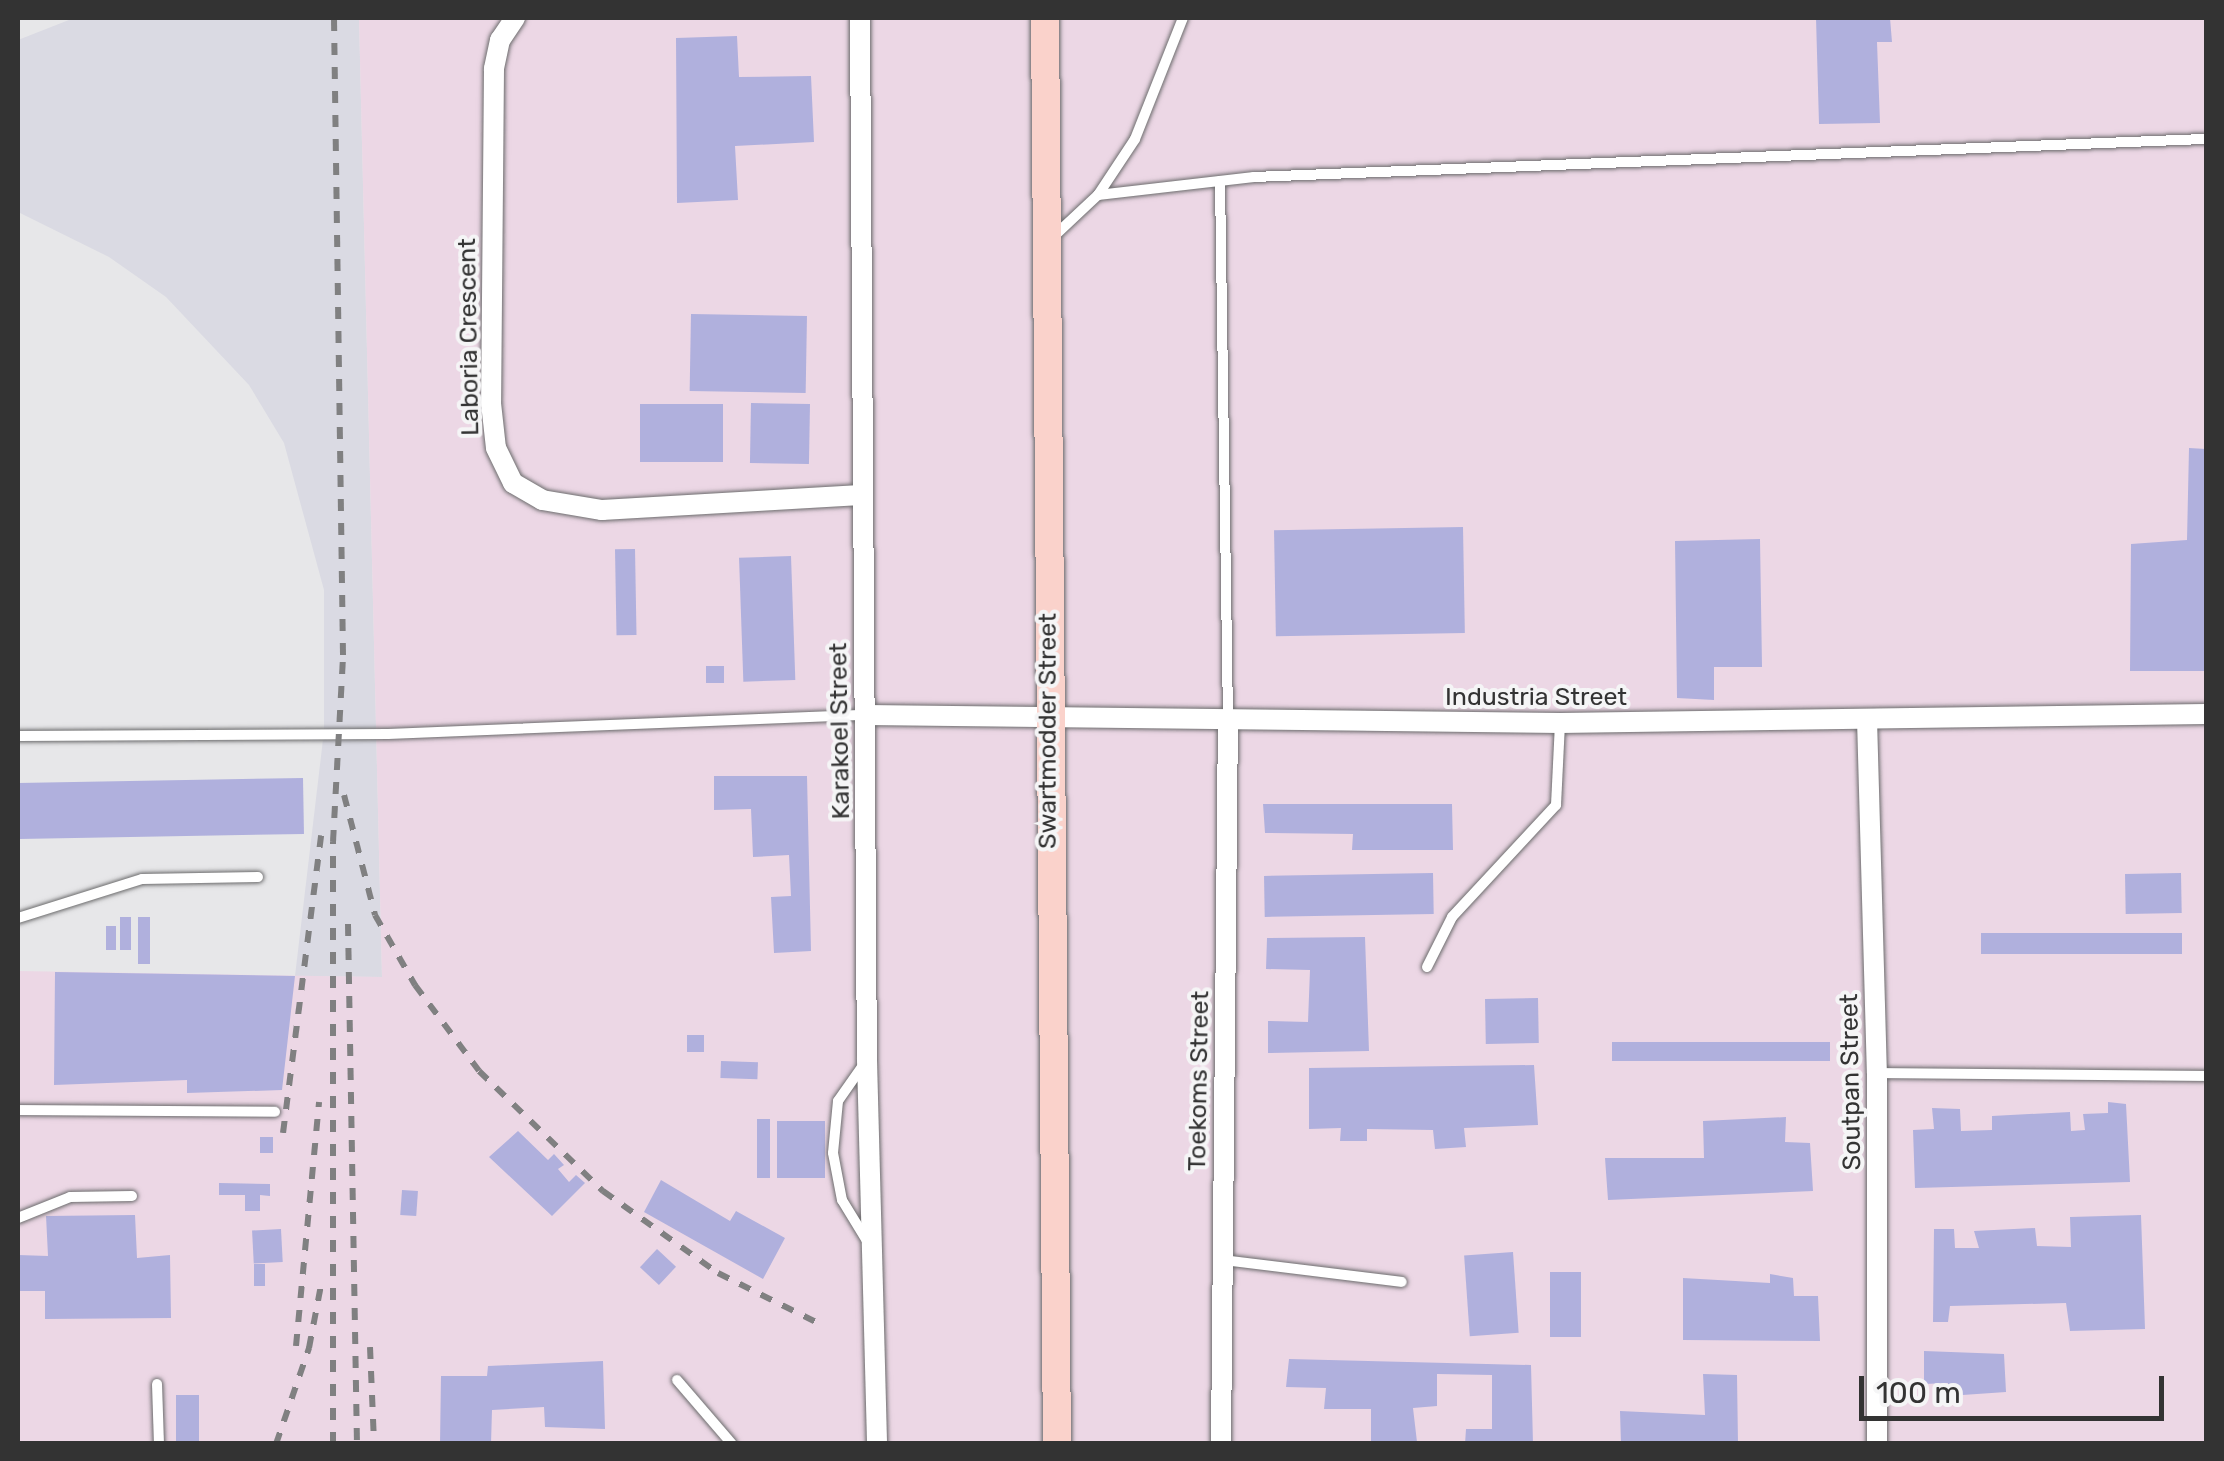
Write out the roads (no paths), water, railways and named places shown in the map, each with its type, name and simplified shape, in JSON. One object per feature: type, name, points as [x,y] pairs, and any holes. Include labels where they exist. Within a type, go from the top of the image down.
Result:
[{"type":"main road","name":"Swartmodder Street","points":[[1044,18],[1048,242],[1047,718],[1057,1444]]},
{"type":"street","name":"Laboria Crescent","points":[[515,18],[494,69],[490,402],[496,448],[513,484],[542,500],[602,510],[860,495]]},
{"type":"street","name":"Karakoel Street","points":[[860,18],[860,495],[866,715],[867,1060],[876,1254],[877,1444]]},
{"type":"street","name":"Industria Street","points":[[866,715],[1560,723],[2206,714]]},
{"type":"street","name":"Soutpan Street","points":[[1866,719],[1877,1073],[1877,1444]]},
{"type":"street","name":"Toekoms Street","points":[[1221,1444],[1228,720]]},
{"type":"lane","points":[[1048,242],[1098,195],[1156,98],[1183,18]]},
{"type":"lane","points":[[1098,195],[1220,181],[2206,139]]},
{"type":"lane","points":[[1220,181],[1228,720]]},
{"type":"lane","points":[[18,736],[388,734],[866,715]]},
{"type":"lane","points":[[1427,967],[1452,917],[1556,806],[1560,723]]},
{"type":"lane","points":[[18,918],[142,878],[258,876]]},
{"type":"lane","points":[[867,1060],[838,1101],[833,1153],[842,1200],[876,1254]]},
{"type":"lane","points":[[1877,1073],[2206,1076]]},
{"type":"lane","points":[[18,1110],[275,1112]]},
{"type":"lane","points":[[18,1218],[70,1197],[132,1196]]},
{"type":"lane","points":[[1222,1260],[1402,1282]]},
{"type":"lane","points":[[677,1380],[732,1444]]},
{"type":"lane","points":[[157,1384],[159,1444]]},
{"type":"railway","points":[[333,1444],[333,842],[343,655],[334,18]]},
{"type":"railway","points":[[344,795],[375,915],[415,985],[479,1071],[603,1191],[718,1273],[820,1324]]},
{"type":"railway","points":[[283,1133],[321,835]]},
{"type":"railway","points":[[348,924],[357,1444]]},
{"type":"railway","points":[[296,1346],[319,1102]]},
{"type":"railway","points":[[276,1444],[309,1348],[322,1280]]},
{"type":"railway","points":[[370,1347],[374,1444]]}]
